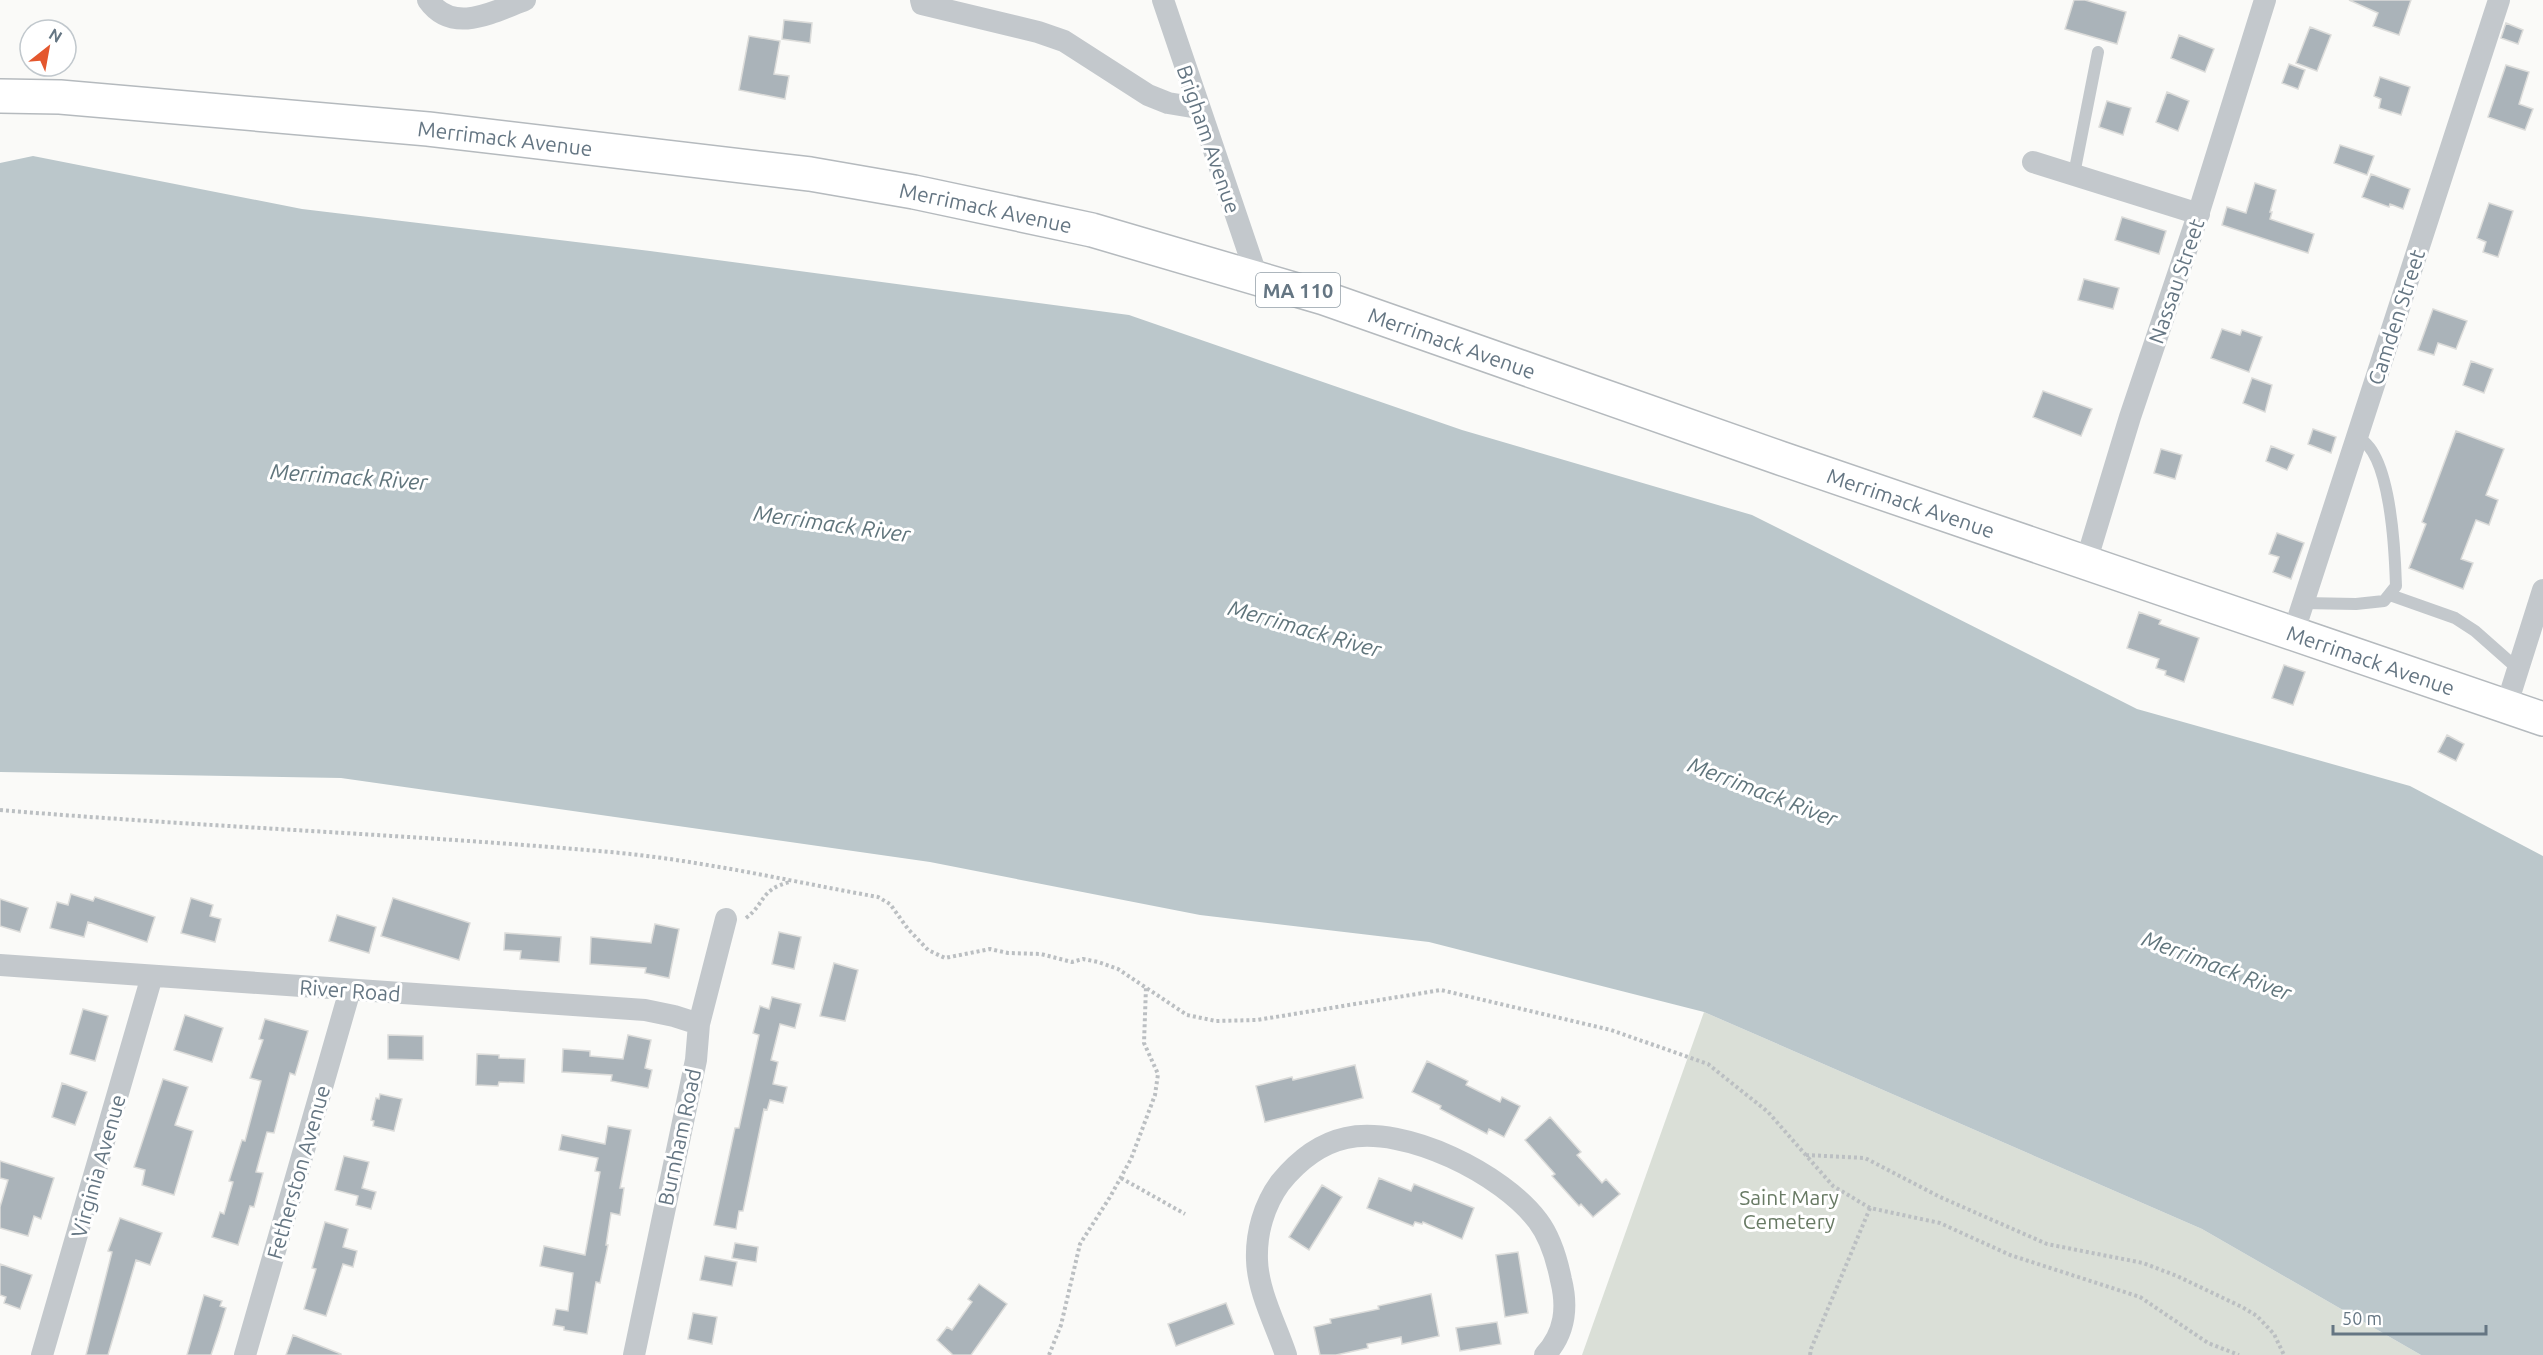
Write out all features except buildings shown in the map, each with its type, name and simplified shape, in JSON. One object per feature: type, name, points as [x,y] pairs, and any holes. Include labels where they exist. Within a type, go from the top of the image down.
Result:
[{"type":"main road","name":"Merrimack Avenue","points":[[0,96],[60,97],[428,129],[810,174],[926,194],[1092,230],[1324,298],[1769,454],[2543,719]]},
{"type":"street","points":[[428,0],[438,12],[460,20],[474,19],[525,0]]},
{"type":"street","name":"Brigham Avenue","points":[[1163,0],[1257,277]]},
{"type":"street","name":"Nassau Street","points":[[2086,562],[2130,417],[2199,214],[2265,0]]},
{"type":"street","name":"Camden Street","points":[[2293,634],[2499,0]]},
{"type":"street","points":[[922,2],[1064,41],[1148,95],[1168,104],[1198,108]]},
{"type":"street","points":[[2033,162],[2199,214]]},
{"type":"street","points":[[2506,707],[2543,590]]},
{"type":"street","name":"Burnham Road","points":[[634,1355],[696,1060],[699,1024],[726,919]]},
{"type":"street","name":"River Road","points":[[0,965],[645,1010],[699,1024]]},
{"type":"street","name":"Virginia Avenue","points":[[42,1355],[152,976]]},
{"type":"street","name":"Fetherston Avenue","points":[[245,1355],[350,990]]},
{"type":"street","points":[[1286,1355],[1260,1280],[1257,1261],[1258,1240],[1266,1208],[1291,1169],[1306,1156],[1323,1146],[1346,1138],[1371,1136],[1396,1139],[1485,1174],[1507,1189],[1539,1222],[1558,1264],[1566,1313],[1559,1337],[1545,1355]]},
{"type":"lane","points":[[2074,174],[2098,52]]},
{"type":"lane","points":[[2303,603],[2356,604],[2384,601],[2396,586],[2386,488],[2373,450],[2364,440],[2356,438]]},
{"type":"lane","points":[[2390,595],[2455,618],[2475,631],[2518,669]]},
{"type":"path","points":[[0,810],[151,823],[612,852],[734,870],[878,897],[890,904],[927,950],[945,958],[990,949],[1008,953],[1041,954],[1072,962],[1083,959],[1118,969],[1187,1015],[1216,1021],[1257,1020],[1441,990],[1611,1030],[1708,1064],[1768,1112],[1833,1186],[1870,1208],[1940,1223],[2010,1255],[2140,1297],[2208,1343],[2239,1355]]},
{"type":"path","points":[[726,919],[744,919],[752,913],[770,889],[796,882]]},
{"type":"path","points":[[1050,1355],[1061,1325],[1080,1244],[1121,1178],[1145,1127],[1158,1083],[1157,1067],[1144,1043],[1146,987]]},
{"type":"path","points":[[1805,1155],[1865,1158],[1940,1197],[2047,1244],[2143,1263],[2177,1276],[2256,1316],[2274,1334],[2284,1355]]},
{"type":"path","points":[[1121,1178],[1185,1214]]},
{"type":"path","points":[[1810,1355],[1870,1208]]},
{"type":"green space","name":"Saint Mary Cemetery","points":[[1704,1012],[2202,1229],[2421,1355],[1582,1355]]},
{"type":"water","name":"Merrimack River","points":[[33,156],[302,209],[650,251],[1129,315],[1462,430],[1752,515],[2137,709],[2410,786],[2543,856],[2543,1355],[2421,1355],[2202,1229],[1704,1012],[1429,942],[1200,915],[930,862],[341,778],[0,772],[0,163]]}]
